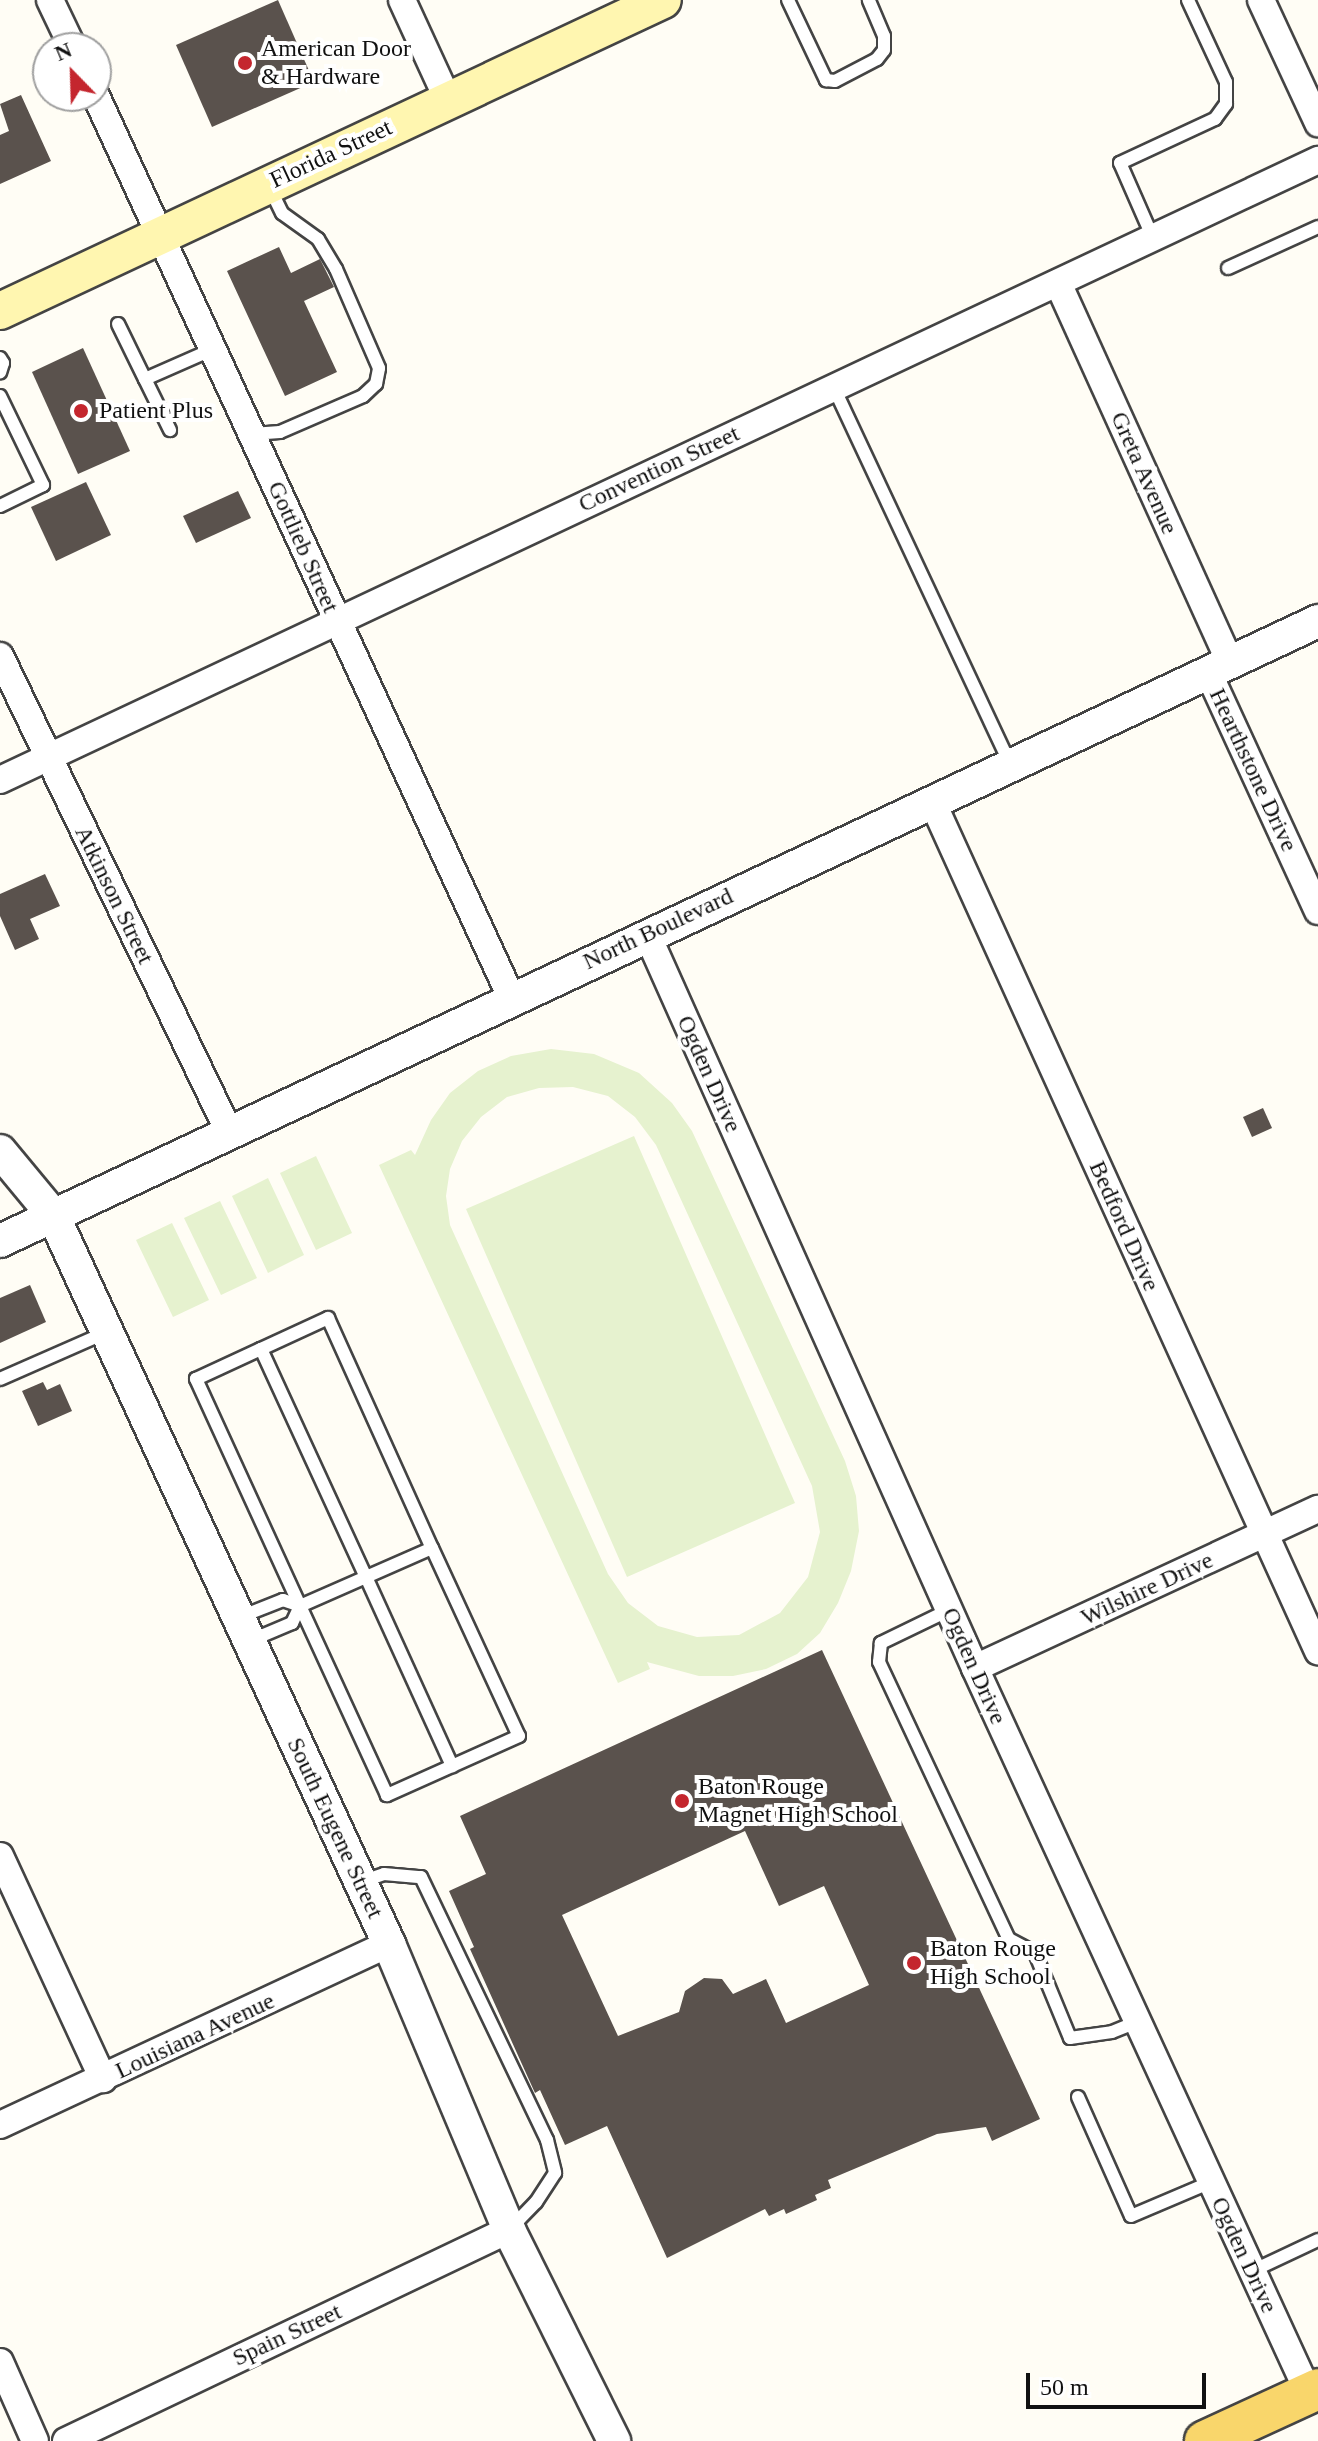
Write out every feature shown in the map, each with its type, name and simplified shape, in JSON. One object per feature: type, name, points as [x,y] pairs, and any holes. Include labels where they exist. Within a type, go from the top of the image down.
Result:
[{"type":"main road","name":"Florida Street","points":[[0,311],[655,2]]},
{"type":"main road","points":[[1205,2441],[1313,2392]]},
{"type":"street","points":[[50,0],[65,32]]},
{"type":"street","points":[[402,0],[448,100]]},
{"type":"street","points":[[1261,0],[1318,123]]},
{"type":"street","name":"Gottlieb Street","points":[[104,112],[511,997]]},
{"type":"street","name":"Convention Street","points":[[0,780],[1318,160]]},
{"type":"street","name":"Greta Avenue","points":[[1058,283],[1219,668]]},
{"type":"street","name":"North Boulevard","points":[[0,1241],[230,1134],[511,997],[1318,621]]},
{"type":"street","name":"Atkinson Street","points":[[0,656],[230,1134]]},
{"type":"street","name":"Hearthstone Drive","points":[[1219,668],[1318,911]]},
{"type":"street","name":"Bedford Drive","points":[[932,801],[1318,1651]]},
{"type":"street","name":"Ogden Drive","points":[[647,934],[975,1668],[1252,2271],[1313,2392]]},
{"type":"street","name":"South Eugene Street","points":[[0,1151],[53,1215],[389,1944],[509,2230],[614,2441]]},
{"type":"street","name":"Wilshire Drive","points":[[975,1668],[1318,1509]]},
{"type":"street","points":[[0,1856],[103,2079]]},
{"type":"street","name":"Louisiana Avenue","points":[[0,2125],[389,1944]]},
{"type":"street","name":"Spain Street","points":[[66,2441],[509,2230]]},
{"type":"street","points":[[0,2362],[35,2441]]},
{"type":"lane","points":[[788,0],[826,80],[835,81],[877,59],[884,50],[884,36],[869,0]]},
{"type":"lane","points":[[1153,238],[1120,163],[1215,119],[1226,104],[1226,82],[1188,0]]},
{"type":"lane","points":[[252,434],[280,432],[363,396],[376,384],[379,368],[336,269],[318,239],[282,213],[268,184]]},
{"type":"lane","points":[[1228,268],[1318,227]]},
{"type":"lane","points":[[118,324],[170,430]]},
{"type":"lane","points":[[145,379],[213,349]]},
{"type":"lane","points":[[0,358],[3,363],[0,373]]},
{"type":"lane","points":[[834,388],[1010,764]]},
{"type":"lane","points":[[0,396],[43,485],[0,506]]},
{"type":"lane","points":[[328,1318],[432,1548],[519,1736],[387,1795],[196,1379],[328,1318]]},
{"type":"lane","points":[[0,1379],[107,1332]]},
{"type":"lane","points":[[261,1349],[452,1766]]},
{"type":"lane","points":[[244,1630],[292,1623],[300,1606],[432,1548]]},
{"type":"lane","points":[[244,1630],[283,1600],[300,1606]]},
{"type":"lane","points":[[949,1610],[881,1643],[879,1662],[1009,1939],[1035,1953],[1070,2038],[1112,2032],[1137,2022]]},
{"type":"lane","points":[[360,1882],[384,1874],[421,1877],[547,2140],[555,2173],[536,2202],[509,2230]]},
{"type":"lane","points":[[1078,2097],[1131,2216],[1211,2182]]},
{"type":"lane","points":[[1252,2271],[1318,2240]]},
{"type":"green space","points":[[551,1049],[594,1054],[639,1073],[672,1103],[692,1131],[845,1461],[856,1496],[859,1531],[851,1571],[838,1603],[820,1633],[797,1654],[766,1669],[733,1676],[699,1676],[647,1662],[650,1669],[618,1683],[379,1165],[411,1150],[415,1155],[431,1120],[450,1093],[478,1071],[511,1056]],"holes":[[[573,1087],[608,1096],[635,1117],[656,1145],[812,1486],[820,1532],[808,1577],[780,1613],[739,1635],[697,1637],[658,1626],[628,1603],[608,1574],[450,1225],[446,1196],[450,1169],[462,1141],[481,1117],[507,1097],[539,1088]]]},
{"type":"green space","points":[[634,1136],[795,1503],[627,1577],[466,1209]]},
{"type":"green space","points":[[316,1156],[352,1233],[316,1250],[280,1173]]},
{"type":"green space","points":[[268,1178],[304,1255],[268,1273],[232,1196]]},
{"type":"green space","points":[[220,1201],[257,1278],[221,1295],[184,1218]]},
{"type":"green space","points":[[172,1223],[209,1300],[173,1317],[136,1240]]},
{"type":"building","name":"American Door & Hardware","points":[[278,0],[314,82],[212,127],[176,45]]},
{"type":"building","points":[[21,95],[51,161],[0,184],[0,135],[9,131],[0,104]]},
{"type":"building","points":[[279,247],[291,273],[320,259],[334,287],[304,301],[337,372],[285,396],[227,271]]},
{"type":"building","name":"Patient Plus","points":[[83,348],[130,451],[78,474],[32,372]]},
{"type":"building","points":[[86,482],[111,535],[56,561],[31,507]]},
{"type":"building","points":[[238,491],[251,518],[196,543],[183,516]]},
{"type":"building","points":[[45,874],[60,906],[30,919],[39,939],[15,950],[0,916],[0,894]]},
{"type":"building","points":[[1263,1108],[1272,1128],[1252,1137],[1243,1117]]},
{"type":"building","points":[[30,1285],[46,1322],[0,1343],[0,1298]]},
{"type":"building","points":[[43,1382],[47,1390],[60,1384],[72,1411],[38,1426],[22,1391]]},
{"type":"building","name":"Baton Rouge High School","points":[[822,1650],[1040,2119],[992,2141],[986,2127],[937,2134],[828,2180],[831,2188],[815,2195],[817,2200],[786,2214],[784,2209],[769,2216],[765,2209],[667,2258],[607,2126],[565,2145],[540,2090],[535,2093],[470,1949],[474,1947],[449,1891],[486,1874],[460,1816]],"holes":[[[745,1831],[779,1906],[824,1886],[869,1985],[786,2023],[766,1979],[733,1994],[722,1979],[704,1978],[685,1991],[679,2012],[618,2036],[562,1915]]]},
{"type":"place","name":"American Door & Hardware","points":[[245,63]]},
{"type":"place","name":"Patient Plus","points":[[81,411]]},
{"type":"place","name":"Baton Rouge Magnet High School","points":[[682,1801]]},
{"type":"place","name":"Baton Rouge High School","points":[[914,1963]]}]
